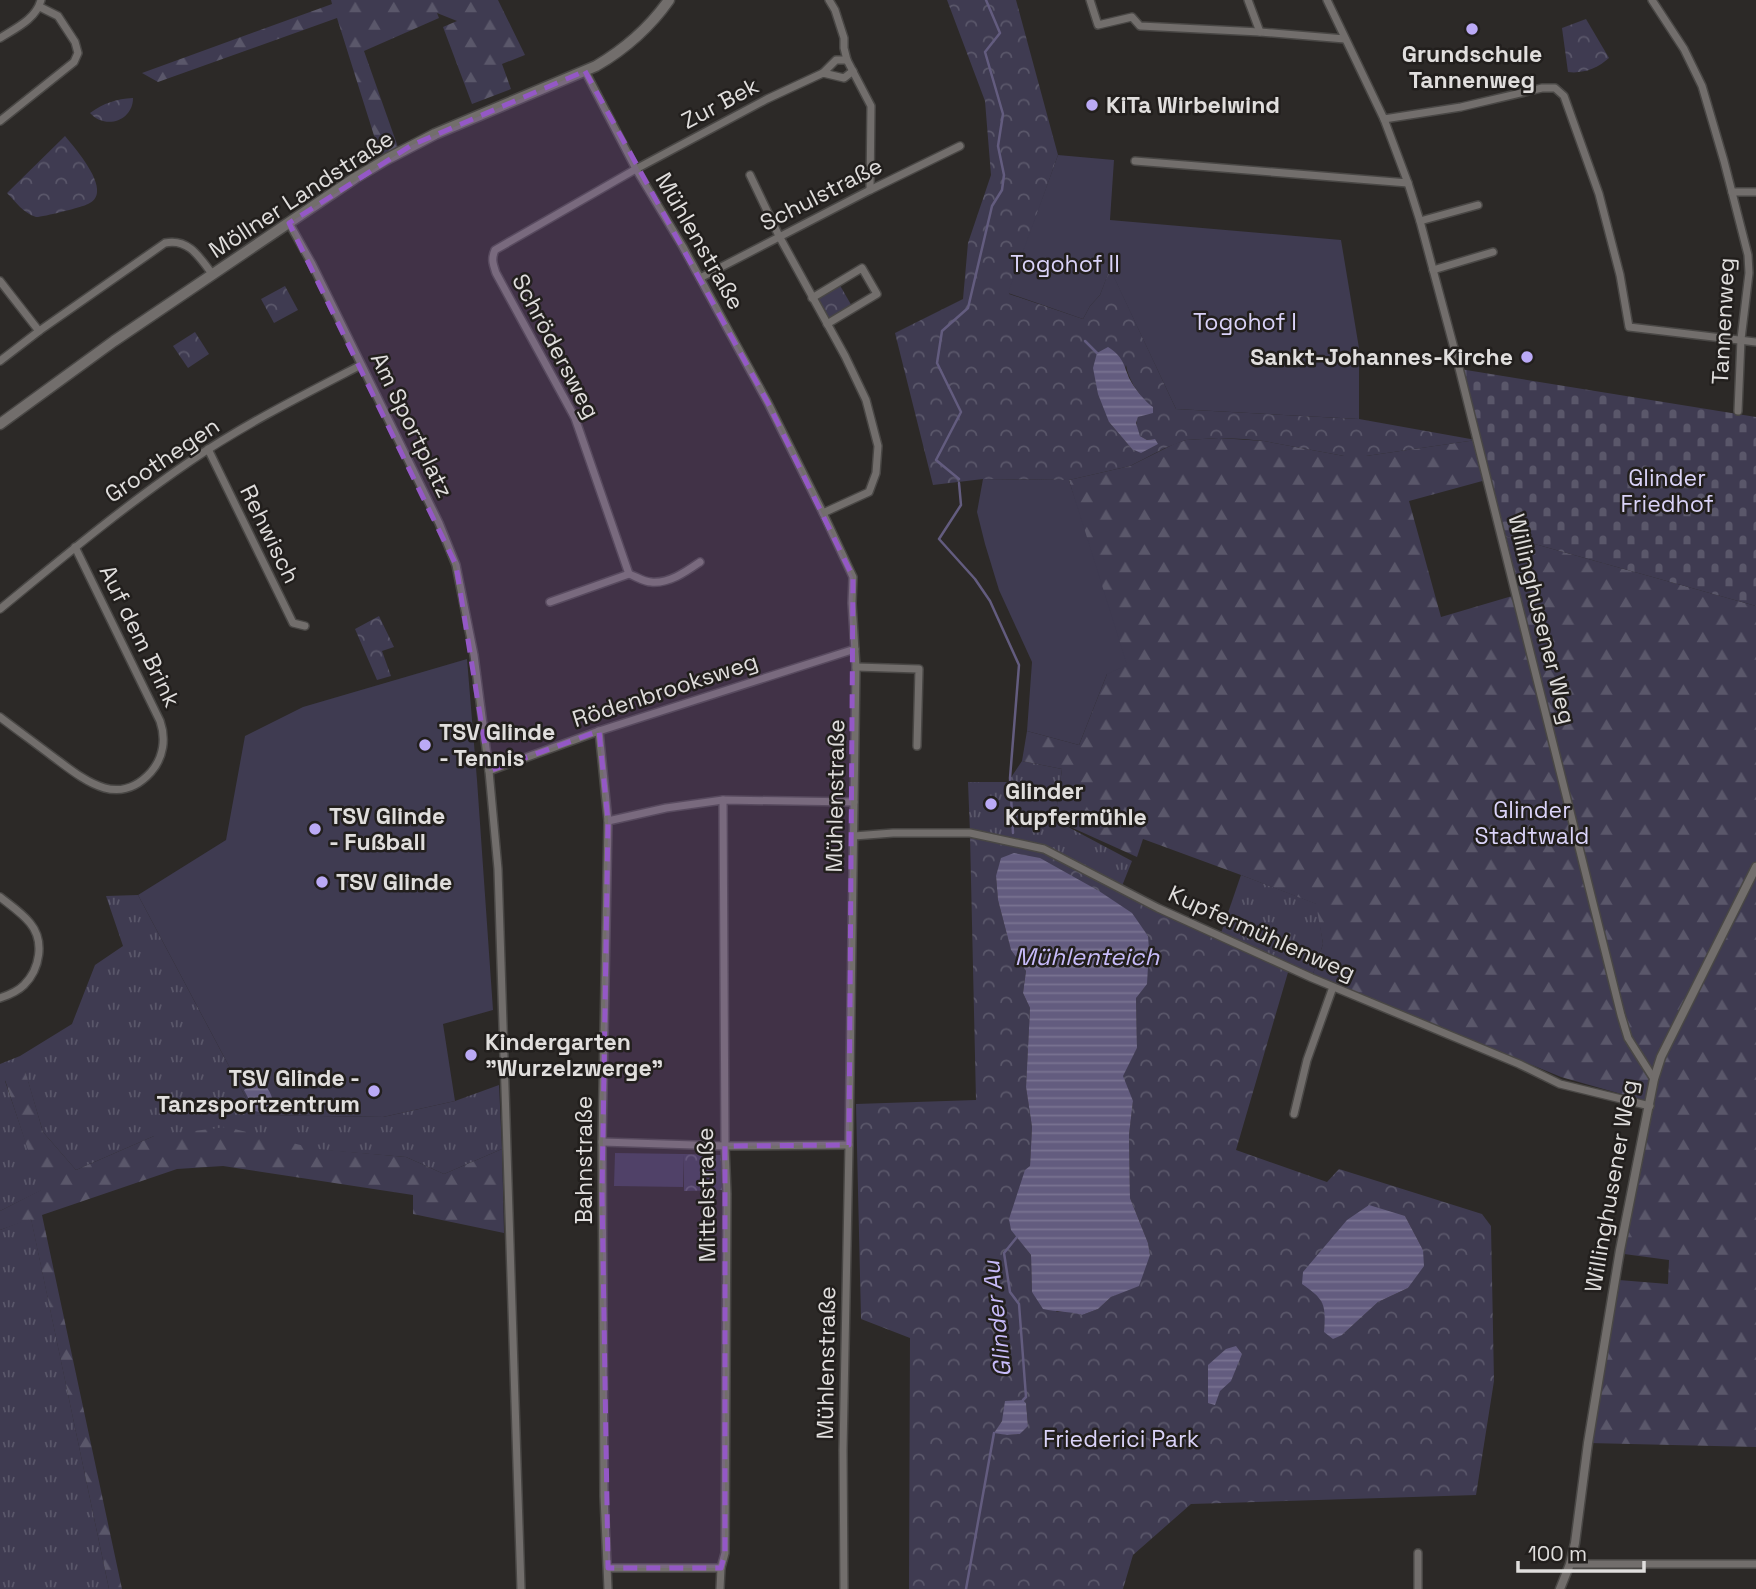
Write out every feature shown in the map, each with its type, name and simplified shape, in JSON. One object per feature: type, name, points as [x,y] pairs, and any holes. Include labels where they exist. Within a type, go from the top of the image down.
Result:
[{"type":"main road","name":"Möllner Landstraße","points":[[0,424],[114,341],[355,178],[407,147],[585,71],[611,57],[652,21],[669,0]]},
{"type":"street","points":[[829,0],[844,38],[847,60],[871,106],[870,190]]},
{"type":"street","points":[[1090,0],[1098,25],[1132,17],[1139,26],[1345,39]]},
{"type":"street","points":[[1248,0],[1260,32]]},
{"type":"street","name":"Willinghusener Weg","points":[[1327,0],[1384,119],[1420,221],[1621,1015],[1628,1038],[1654,1079],[1617,1265],[1575,1543],[1560,1589]]},
{"type":"street","name":"Tannenweg","points":[[1652,0],[1684,49],[1702,86],[1753,274],[1741,340],[1738,411]]},
{"type":"street","points":[[0,38],[27,21],[37,12],[40,3],[61,21],[77,47],[77,58],[74,62],[0,121]]},
{"type":"street","name":"Zur Bek","points":[[636,170],[767,99],[823,73],[836,60],[847,60]]},
{"type":"street","name":"Mühlenstraße","points":[[585,71],[636,170],[700,278],[768,403],[853,577],[856,667],[843,1450],[844,1589]]},
{"type":"street","name":"Zur Bek","points":[[823,73],[844,78],[853,71]]},
{"type":"street","points":[[1384,119],[1461,107],[1542,88],[1555,88],[1564,96],[1599,194],[1620,275],[1629,327],[1756,342]]},
{"type":"street","name":"Schulstraße","points":[[700,278],[960,146]]},
{"type":"street","points":[[1135,161],[1408,183]]},
{"type":"street","name":"Schrödersweg","points":[[629,574],[575,418],[496,273],[492,256],[495,250],[503,245],[636,170]]},
{"type":"street","points":[[750,176],[866,400],[878,446],[876,473],[869,492],[823,513]]},
{"type":"street","points":[[1732,192],[1756,192]]},
{"type":"street","points":[[1420,221],[1478,205]]},
{"type":"street","name":"Am Sportplatz","points":[[289,223],[312,264],[439,523],[459,576],[474,655],[498,869],[521,1589]]},
{"type":"street","points":[[0,361],[165,243],[186,245],[197,254],[213,275]]},
{"type":"street","points":[[1433,270],[1493,253]]},
{"type":"street","points":[[812,298],[862,268],[877,294],[827,324]]},
{"type":"street","points":[[0,281],[39,331]]},
{"type":"street","name":"Groothegen","points":[[0,609],[133,501],[208,449],[278,408],[361,365]]},
{"type":"street","name":"Rehwisch","points":[[208,449],[293,623],[305,626]]},
{"type":"street","name":"Auf dem Brink","points":[[0,717],[83,779],[98,787],[116,789],[134,785],[148,775],[159,760],[163,738],[160,721],[75,547]]},
{"type":"street","points":[[550,602],[629,574],[651,582],[669,579],[700,562]]},
{"type":"street","name":"Rödenbrooksweg","points":[[489,771],[600,731],[855,649]]},
{"type":"street","points":[[856,667],[919,669],[917,746]]},
{"type":"street","name":"Bahnstraße","points":[[600,731],[608,821],[602,1142],[604,1496],[608,1589]]},
{"type":"street","points":[[608,821],[666,808],[723,800],[854,802]]},
{"type":"street","name":"Mittelstraße","points":[[720,1589],[720,1568],[725,1553],[727,1194],[723,800]]},
{"type":"street","name":"Kupfermühlenweg","points":[[854,836],[970,833],[1044,849],[1158,908],[1333,987],[1519,1064],[1560,1084],[1650,1106]]},
{"type":"street","points":[[1654,1079],[1667,1045],[1756,867]]},
{"type":"street","points":[[0,897],[29,922],[39,945],[33,974],[17,990],[0,998]]},
{"type":"street","points":[[1294,1114],[1307,1060],[1333,987]]},
{"type":"street","points":[[602,1142],[725,1146],[849,1145]]},
{"type":"street","points":[[1418,1553],[1418,1589]]},
{"type":"street","points":[[1570,1564],[1756,1564]]},
{"type":"street","points":[[608,1568],[720,1568]]},
{"type":"highlighted area","points":[[585,71],[768,403],[853,577],[849,1145],[725,1146],[725,1553],[721,1568],[608,1568],[602,1193],[608,821],[599,731],[489,771],[456,565],[289,223],[412,145]]},
{"type":"green space","points":[[331,0],[498,0],[525,55],[502,64],[511,89],[472,104],[443,27],[457,21],[437,13],[439,18],[364,51],[399,150],[382,161],[337,18],[158,82],[142,73],[332,4]]},
{"type":"green space","points":[[947,0],[1016,0],[1058,155],[1009,294],[1083,319],[1100,295],[1110,268],[1176,409],[1359,419],[1476,440],[1366,456],[1344,456],[1264,441],[1219,438],[1186,440],[1130,466],[1069,480],[983,479],[933,485],[895,333],[963,299],[968,243],[991,175],[985,101]],"holes":[[[1126,365],[1129,376],[1146,403],[1144,415],[1137,420],[1140,436],[1147,440],[1155,439],[1132,449],[1109,422]]]},
{"type":"green space","points":[[1586,19],[1609,58],[1590,70],[1568,72],[1562,28]]},
{"type":"green space","points":[[133,98],[128,112],[117,120],[103,121],[90,113],[110,102]]},
{"type":"green space","points":[[65,136],[90,170],[97,185],[96,196],[92,202],[84,205],[36,217],[23,210],[7,193]]},
{"type":"green space","name":"Togohof I","points":[[1058,155],[1114,160],[1110,220],[1341,240],[1359,348],[1359,419],[1176,409],[1110,269],[1100,295],[1083,319],[1008,293]]},
{"type":"green space","points":[[838,282],[853,308],[827,324],[812,298]]},
{"type":"green space","points":[[285,286],[298,310],[274,323],[261,299]]},
{"type":"green space","points":[[195,332],[209,354],[188,368],[173,346]]},
{"type":"green space","name":"Glinder Friedhof","points":[[1460,369],[1756,417],[1756,606],[1506,536],[1477,441]]},
{"type":"green space","name":"Glinder Stadtwald","points":[[1219,438],[1264,441],[1344,456],[1366,456],[1476,440],[1486,480],[1409,501],[1441,617],[1519,594],[1506,536],[1756,606],[1756,1447],[1589,1443],[1619,1280],[1668,1284],[1669,1260],[1624,1254],[1653,1103],[1561,1077],[1313,974],[1323,944],[1316,904],[1143,839],[1137,857],[1055,820],[1062,769],[1022,761],[1027,731],[1079,745],[1107,674],[1081,522],[1069,480],[1130,466],[1186,440]]},
{"type":"green space","points":[[983,479],[1069,480],[1127,665],[1107,674],[1079,745],[1027,731],[1032,662],[999,590],[985,544],[977,512]]},
{"type":"green space","points":[[379,616],[394,647],[382,651],[391,676],[377,680],[355,629]]},
{"type":"green space","name":"TSV Glinde","points":[[467,659],[493,1010],[443,1024],[455,1101],[383,1117],[255,1115],[138,895],[226,840],[245,736],[303,707]]},
{"type":"green space","points":[[1022,761],[1062,769],[1055,820],[1132,861],[1122,886],[970,833],[968,782],[1008,782]]},
{"type":"green space","name":"Friederici Park","points":[[970,835],[1044,852],[1289,969],[1236,1150],[1327,1182],[1339,1169],[1482,1214],[1491,1226],[1494,1381],[1476,1495],[1191,1504],[1133,1555],[1123,1589],[909,1589],[910,1338],[861,1319],[856,1104],[976,1100]],"holes":[[[996,876],[1141,927],[1148,936],[1136,998],[1137,1048],[1122,1076],[1133,1102],[1129,1135],[1130,1198],[1150,1255],[1124,1291],[1111,1297],[1098,1309],[1082,1315],[1069,1311],[1057,1312],[1032,1292],[1031,1255],[1017,1237],[1030,1167],[1032,1127],[1026,1087],[1030,1008],[1023,993],[1026,971],[1011,950],[998,900]],[[1405,1216],[1423,1250],[1423,1266],[1408,1288],[1378,1302],[1342,1335],[1324,1332],[1326,1310],[1318,1295]],[[1023,1400],[1026,1403],[1028,1425],[1020,1434],[995,1432]]]},
{"type":"green space","points":[[1241,875],[1317,904],[1323,944],[1313,974],[1221,933]]},
{"type":"green space","points":[[138,895],[255,1115],[383,1117],[455,1101],[499,1085],[502,1149],[444,1174],[406,1157],[154,1136],[76,1170],[43,1132],[25,1071],[5,1081],[42,1190],[0,1211],[0,1064],[20,1056],[72,1024],[95,965],[123,946],[106,896]]},
{"type":"green space","points":[[25,1070],[43,1132],[76,1170],[154,1136],[226,1127],[317,1149],[406,1157],[444,1174],[502,1149],[504,1233],[413,1214],[413,1195],[223,1166],[177,1169],[42,1215],[122,1589],[109,1589],[31,1219],[0,1230],[0,1211],[41,1190],[5,1080]]},
{"type":"green space","points":[[615,1153],[684,1154],[683,1187],[614,1186]]},
{"type":"green space","points":[[684,1154],[721,1155],[722,1190],[684,1191]]},
{"type":"green space","points":[[31,1218],[109,1589],[0,1589],[0,1230]]},
{"type":"water","points":[[1108,347],[1119,356],[1135,388],[1153,407],[1153,413],[1138,417],[1136,423],[1140,436],[1147,440],[1155,439],[1158,444],[1141,453],[1132,449],[1109,422],[1098,394],[1093,368],[1097,353]]},
{"type":"water","name":"Mühlenteich","points":[[1014,853],[1040,858],[1099,891],[1132,913],[1148,936],[1147,984],[1136,998],[1137,1048],[1123,1076],[1133,1101],[1129,1135],[1130,1198],[1150,1255],[1139,1286],[1111,1297],[1098,1309],[1082,1315],[1043,1309],[1032,1292],[1031,1255],[1011,1230],[1009,1219],[1025,1170],[1030,1166],[1032,1127],[1026,1087],[1030,1008],[1023,993],[1026,971],[1011,950],[998,900],[996,876],[1001,858]]},
{"type":"water","points":[[258,1081],[269,1091],[274,1107],[263,1113],[255,1111],[244,1090]]},
{"type":"water","points":[[1369,1205],[1405,1216],[1423,1250],[1424,1266],[1408,1288],[1378,1302],[1342,1335],[1333,1339],[1324,1332],[1325,1315],[1320,1299],[1302,1284],[1303,1272],[1347,1220]]},
{"type":"water","points":[[1236,1346],[1242,1354],[1231,1381],[1220,1391],[1215,1405],[1208,1403],[1208,1365],[1226,1349]]},
{"type":"water","points":[[1023,1400],[1026,1403],[1028,1426],[1020,1434],[994,1433],[1002,1421],[1005,1401]]},
{"type":"waterway","points":[[959,479],[936,460],[961,412],[937,363],[942,331],[968,308],[992,206],[1002,190],[1004,175],[998,146],[1003,114],[985,52],[1000,33],[986,0]]},
{"type":"waterway","points":[[1085,341],[1097,353]]},
{"type":"waterway","points":[[959,483],[961,505],[939,539],[975,579],[990,601],[1019,665],[1010,778],[1013,833]]},
{"type":"waterway","name":"Glinder Au","points":[[1017,1237],[1004,1253],[1010,1292],[1019,1304],[1026,1397],[1023,1400]]},
{"type":"waterway","name":"Glinder Au","points":[[966,1589],[994,1433]]},
{"type":"place","name":"Grundschule Tannenweg","points":[[1472,29]]},
{"type":"place","name":"KiTa Wirbelwind","points":[[1092,105]]},
{"type":"place","name":"Sankt-Johannes-Kirche","points":[[1527,357]]},
{"type":"place","name":"TSV Glinde - Tennis","points":[[425,745]]},
{"type":"place","name":"Glinder Kupfermühle","points":[[991,804]]},
{"type":"place","name":"TSV Glinde - Fußball","points":[[315,829]]},
{"type":"place","name":"TSV Glinde","points":[[322,882]]},
{"type":"place","name":"Kindergarten \"Wurzelzwerge\"","points":[[471,1055]]},
{"type":"place","name":"TSV Glinde - Tanzsportzentrum","points":[[374,1091]]},
{"type":"park label","name":"Togohof II","points":[[1065,264]]}]
